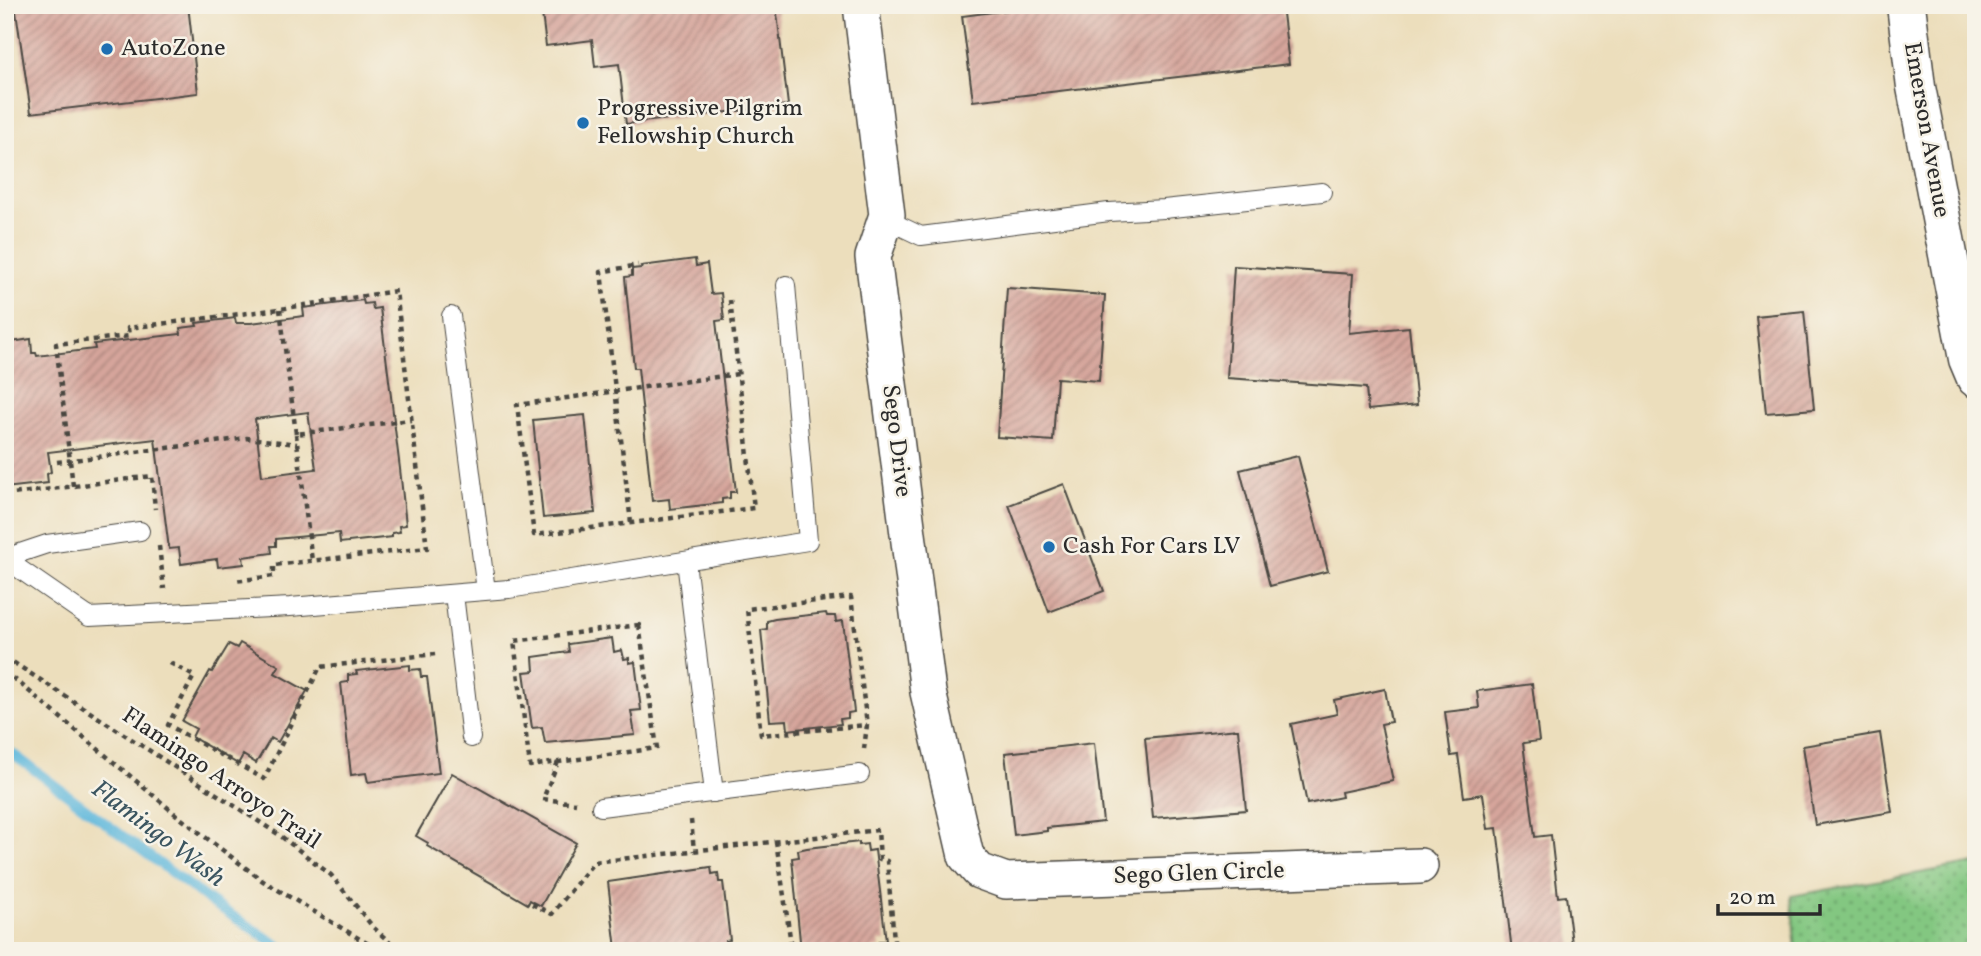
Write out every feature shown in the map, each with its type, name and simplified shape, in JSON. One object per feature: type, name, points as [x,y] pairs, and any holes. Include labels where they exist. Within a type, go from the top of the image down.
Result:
[{"type":"street","name":"Sego Drive","points":[[861,5],[887,215],[873,257],[928,692],[966,856],[979,871]]},
{"type":"street","name":"Emerson Avenue","points":[[1906,5],[1916,87],[1968,359],[1976,378]]},
{"type":"street","name":"Sego Glen Circle","points":[[979,871],[1006,881],[1420,866]]},
{"type":"lane","points":[[887,215],[900,226],[922,236],[1109,212],[1164,209],[1322,192]]},
{"type":"lane","points":[[5,559],[89,617],[290,607],[486,591],[808,541],[786,285]]},
{"type":"lane","points":[[451,316],[486,591]]},
{"type":"lane","points":[[5,559],[47,544],[140,531]]},
{"type":"lane","points":[[686,561],[713,793]]},
{"type":"lane","points":[[454,594],[471,738]]},
{"type":"lane","points":[[601,807],[860,774]]},
{"type":"path","points":[[631,523],[601,272],[638,265]]},
{"type":"path","points":[[73,486],[56,344],[129,336],[128,328],[396,291],[427,548],[274,565],[275,576],[233,581]]},
{"type":"path","points":[[730,300],[754,508],[534,535],[517,405],[738,374]]},
{"type":"path","points":[[280,309],[313,561]]},
{"type":"path","points":[[296,434],[411,420]]},
{"type":"path","points":[[57,462],[247,438],[297,444]]},
{"type":"path","points":[[5,495],[152,476],[156,514]]},
{"type":"path","points":[[159,539],[164,590],[178,588]]},
{"type":"path","points":[[860,774],[867,725],[851,597],[747,609],[761,735],[867,725]]},
{"type":"path","points":[[639,625],[657,748],[558,762],[530,766],[514,641],[639,625]]},
{"type":"path","points":[[170,663],[194,676],[168,725],[264,779],[320,667],[438,653]]},
{"type":"path","name":"Flamingo Arroyo Trail","points":[[5,657],[278,834],[331,875],[373,927],[399,951]]},
{"type":"path","points":[[5,671],[179,817],[253,873],[317,915],[380,951]]},
{"type":"path","points":[[558,762],[543,799],[601,807]]},
{"type":"path","points":[[532,904],[552,914],[594,862],[878,830],[880,859],[887,861],[895,951]]},
{"type":"path","points":[[776,841],[792,951]]},
{"type":"green space","points":[[1976,863],[1976,951],[1796,951],[1791,896]]},
{"type":"building","name":"AutoZone","points":[[15,5],[188,5],[198,93],[31,113]]},
{"type":"building","points":[[541,5],[776,5],[788,105],[626,124],[619,64],[595,67],[592,40],[546,46]]},
{"type":"building","points":[[1047,5],[1282,5],[1289,64],[973,101],[962,16]]},
{"type":"building","points":[[695,259],[696,266],[707,264],[711,294],[721,293],[724,320],[716,321],[736,492],[730,492],[730,498],[722,499],[722,503],[670,509],[669,499],[652,501],[625,277],[632,276],[632,269],[642,268],[641,266]]},
{"type":"building","points":[[1234,266],[1353,274],[1349,333],[1409,327],[1417,405],[1368,410],[1366,388],[1227,378]]},
{"type":"building","points":[[1007,288],[1105,295],[1099,381],[1057,378],[1053,441],[997,437]]},
{"type":"building","points":[[363,300],[364,304],[372,303],[373,309],[380,308],[406,525],[399,526],[400,532],[392,533],[392,537],[340,543],[339,533],[276,539],[276,546],[271,546],[272,553],[243,557],[244,564],[218,567],[217,559],[181,564],[179,548],[169,549],[155,439],[48,452],[51,472],[47,474],[48,483],[5,488],[5,343],[31,339],[32,353],[37,356],[95,349],[94,344],[181,334],[180,328],[197,326],[196,323],[235,318],[236,323],[251,323],[304,316],[303,308]],"holes":[[[308,412],[316,469],[262,476],[255,419]]]},
{"type":"building","points":[[1804,311],[1814,409],[1766,413],[1756,316]]},
{"type":"building","points":[[585,415],[595,513],[543,518],[533,420]]},
{"type":"building","points":[[1298,456],[1328,571],[1270,586],[1240,470]]},
{"type":"building","points":[[1064,484],[1104,591],[1049,612],[1009,505]]},
{"type":"building","points":[[826,613],[827,616],[835,616],[836,622],[843,621],[854,712],[848,713],[848,718],[840,719],[841,724],[788,730],[787,720],[770,721],[761,630],[767,629],[767,621]]},
{"type":"building","points":[[612,638],[614,652],[622,650],[624,659],[629,658],[629,663],[635,662],[641,710],[631,711],[635,735],[545,743],[542,727],[532,728],[524,672],[534,671],[533,657],[569,652],[568,644]]},
{"type":"building","points":[[240,643],[279,666],[275,673],[307,691],[278,742],[271,738],[256,763],[243,755],[238,764],[192,737],[196,729],[182,721],[210,671],[212,672],[229,644],[237,648]]},
{"type":"building","points":[[410,665],[410,670],[420,669],[421,677],[427,677],[439,773],[368,782],[366,773],[351,775],[341,683],[348,682],[348,675],[357,674],[356,671]]},
{"type":"building","points":[[1532,684],[1539,741],[1523,743],[1535,837],[1551,835],[1558,897],[1566,896],[1573,951],[1512,951],[1497,828],[1488,829],[1483,794],[1464,797],[1458,755],[1451,756],[1445,712],[1479,708],[1477,691]]},
{"type":"building","points":[[1385,689],[1391,722],[1381,724],[1393,781],[1341,792],[1342,797],[1307,804],[1291,724],[1337,714],[1334,700]]},
{"type":"building","points":[[1238,729],[1246,810],[1153,818],[1145,738]]},
{"type":"building","points":[[1880,733],[1892,812],[1815,825],[1803,746]]},
{"type":"building","points":[[1094,743],[1103,822],[1047,828],[1047,831],[1014,835],[1005,753]]},
{"type":"building","points":[[452,773],[576,843],[541,906],[530,900],[528,904],[427,846],[428,843],[416,836]]},
{"type":"building","points":[[859,842],[859,845],[867,844],[868,851],[875,850],[886,941],[879,941],[880,947],[873,948],[874,951],[801,951],[792,858],[799,857],[798,850]]},
{"type":"building","points":[[711,867],[712,874],[718,873],[719,882],[723,882],[730,940],[726,941],[727,951],[616,949],[608,882]]},
{"type":"waterway","name":"Flamingo Wash","points":[[5,748],[211,902],[287,951]]},
{"type":"place","name":"AutoZone","points":[[107,49]]},
{"type":"place","name":"Progressive Pilgrim Fellowship Church","points":[[583,123]]},
{"type":"place","name":"Cash For Cars LV","points":[[1049,547]]}]
